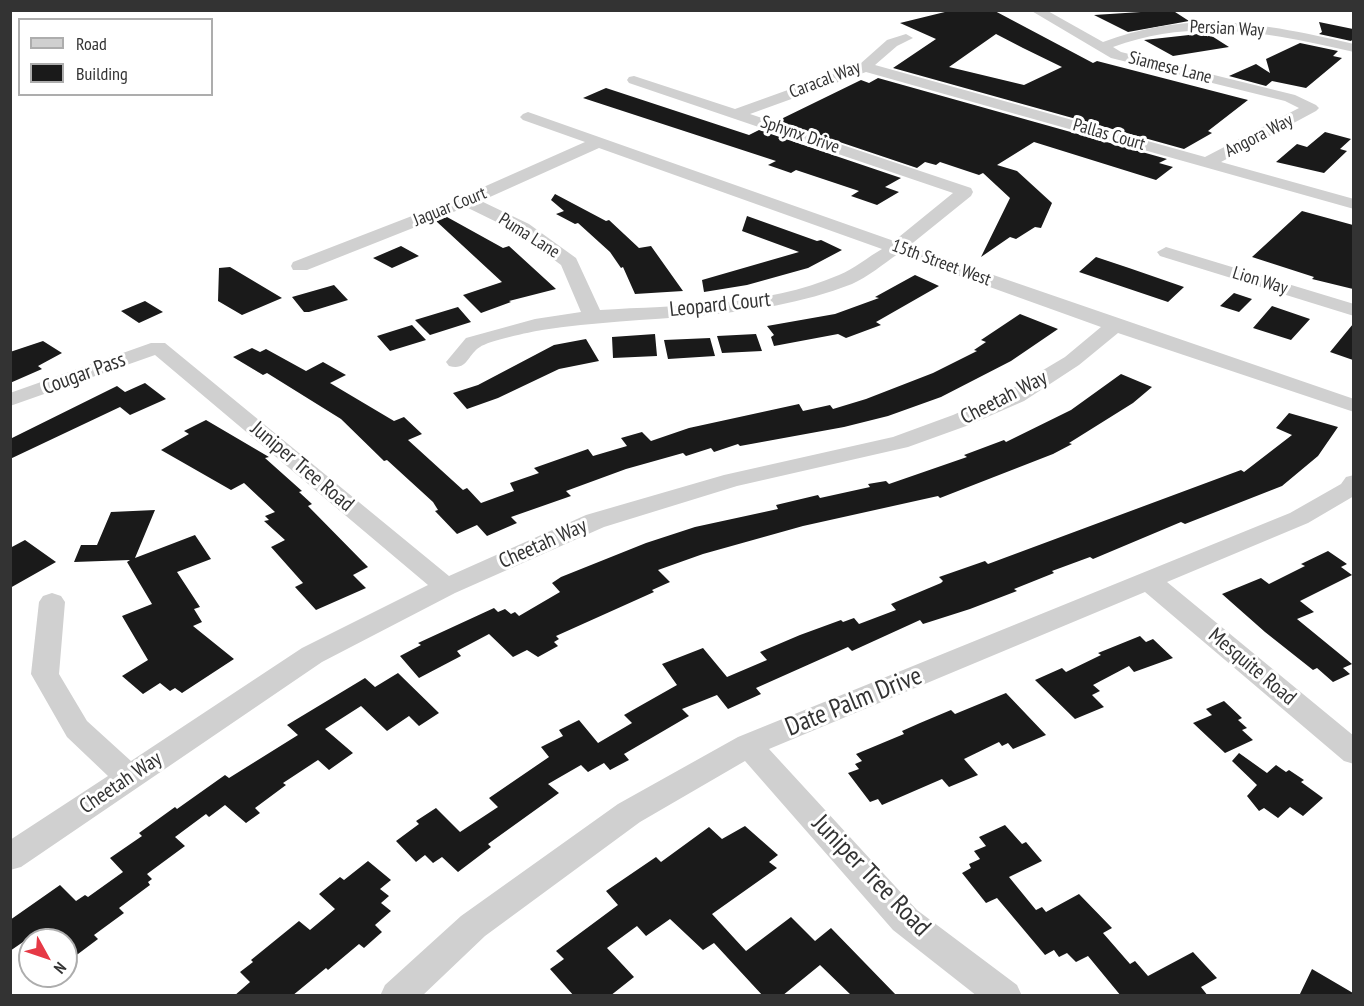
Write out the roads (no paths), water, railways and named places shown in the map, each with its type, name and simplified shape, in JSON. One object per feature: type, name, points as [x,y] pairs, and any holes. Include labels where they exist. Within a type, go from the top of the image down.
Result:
[{"type":"street","name":"Siamese Lane","points":[[1036,10],[1116,55],[1290,98],[1311,108]]},
{"type":"street","name":"Persian Way","points":[[1101,47],[1140,34],[1179,26],[1262,30],[1353,48]]},
{"type":"street","name":"Caracal Way","points":[[739,113],[865,67],[892,43],[906,38]]},
{"type":"street","name":"Pallas Court","points":[[865,67],[1353,204]]},
{"type":"street","name":"Sphynx Drive","points":[[634,80],[739,113],[965,192]]},
{"type":"street","name":"Angora Way","points":[[1206,163],[1311,108]]},
{"type":"street","name":"15th Street West","points":[[528,117],[1115,325],[1353,406]]},
{"type":"street","name":"Jaguar Court","points":[[300,266],[467,201],[599,142]]},
{"type":"street","name":"Leopard Court","points":[[456,362],[473,342],[535,325],[593,316],[740,307],[796,295],[847,279],[897,247],[965,192]]},
{"type":"street","name":"Puma Lane","points":[[467,201],[523,228],[569,262],[593,316]]},
{"type":"street","name":"Lion Way","points":[[1166,252],[1353,310]]},
{"type":"street","name":"Cheetah Way","points":[[10,857],[312,655],[446,587],[595,521],[732,480],[900,442],[961,420],[1016,396],[1072,361],[1115,325]]},
{"type":"street","name":"Juniper Tree Road","points":[[158,347],[446,587]]},
{"type":"street","name":"Cougar Pass","points":[[10,400],[158,347]]},
{"type":"street","name":"Date Palm Drive","points":[[397,996],[473,927],[620,819],[748,745],[1150,582],[1299,518],[1348,489],[1353,482]]},
{"type":"street","name":"Mesquite Road","points":[[1150,582],[1353,753]]},
{"type":"street","points":[[52,603],[45,675],[77,729],[130,778]]},
{"type":"street","name":"Juniper Tree Road","points":[[748,745],[905,920],[1005,996]]}]
